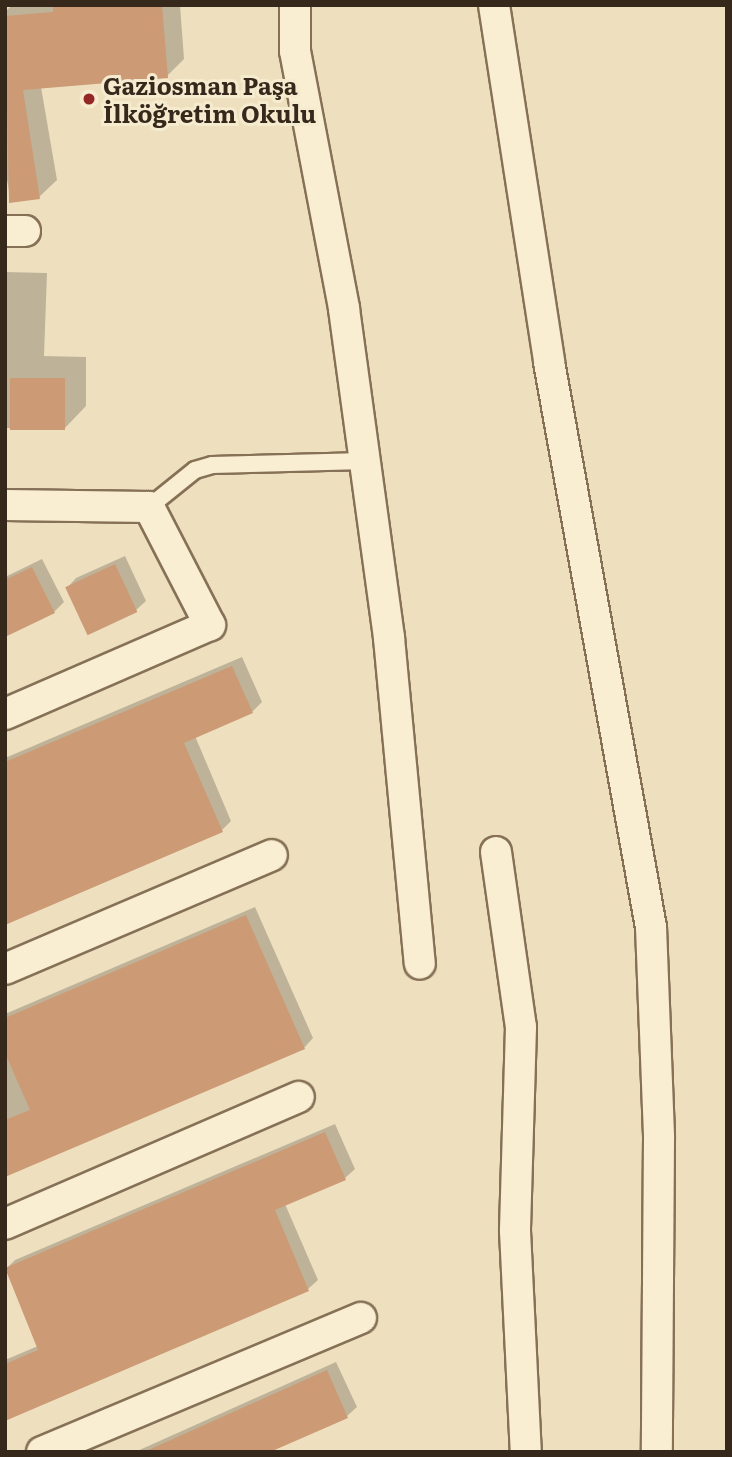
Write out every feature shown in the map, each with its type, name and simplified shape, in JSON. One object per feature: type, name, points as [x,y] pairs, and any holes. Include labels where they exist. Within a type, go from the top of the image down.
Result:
[{"type":"street","points":[[295,5],[295,51],[344,309],[365,461],[388,638],[420,964]]},
{"type":"street","points":[[494,5],[549,362],[651,927],[659,1138],[657,1452]]},
{"type":"street","points":[[5,505],[149,507],[210,625],[5,714]]},
{"type":"street","points":[[496,852],[521,1027],[515,1231],[526,1452]]},
{"type":"street","points":[[5,969],[271,855]]},
{"type":"street","points":[[5,1224],[299,1097]]},
{"type":"street","points":[[42,1452],[361,1318]]},
{"type":"lane","points":[[149,507],[195,470],[212,465],[365,461]]},
{"type":"building","points":[[53,5],[162,5],[168,78],[23,90],[40,199],[9,203],[5,16],[53,12]]},
{"type":"building","points":[[10,378],[65,378],[65,430],[10,430]]},
{"type":"building","points":[[115,564],[137,612],[88,635],[65,587]]},
{"type":"building","points":[[32,567],[55,613],[5,637],[5,580]]},
{"type":"building","points":[[232,666],[253,713],[184,743],[223,832],[5,925],[5,762]]},
{"type":"building","points":[[246,915],[305,1049],[5,1177],[5,1120],[30,1110],[5,1053],[5,1018]]},
{"type":"building","points":[[325,1132],[346,1180],[275,1210],[309,1291],[5,1421],[5,1364],[38,1350],[5,1268]]},
{"type":"building","points":[[327,1370],[348,1418],[270,1452],[144,1452]]},
{"type":"place","name":"Gaziosman Paşa İlköğretim Okulu","points":[[89,99]]}]
